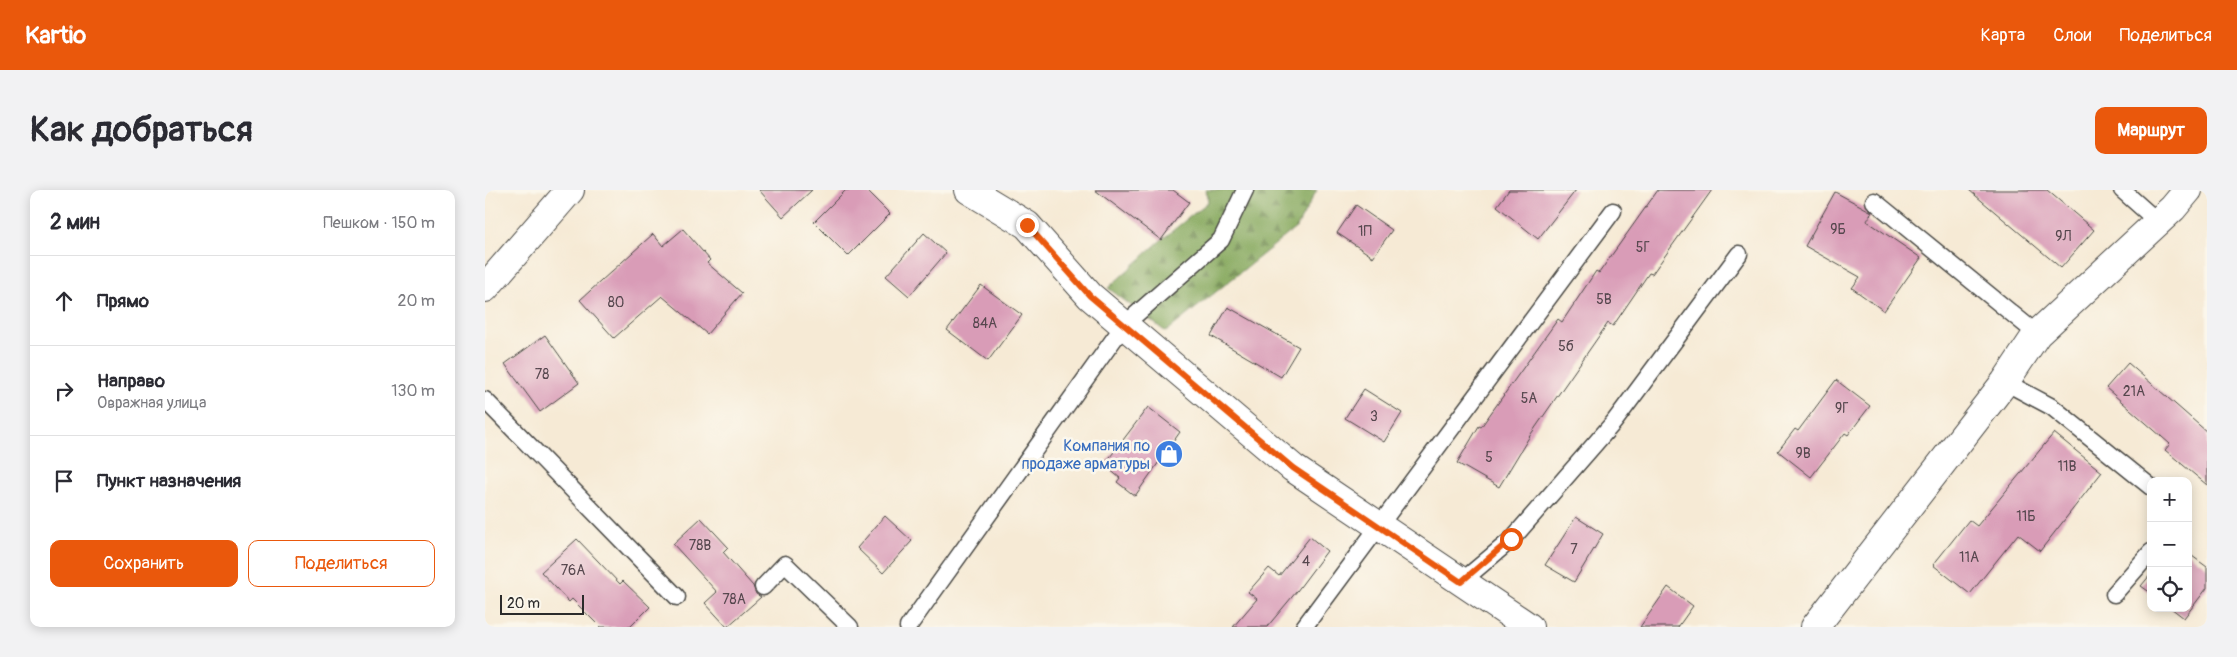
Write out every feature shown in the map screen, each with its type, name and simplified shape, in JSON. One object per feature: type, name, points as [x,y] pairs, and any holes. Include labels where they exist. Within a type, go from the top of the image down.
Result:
[{"type":"street","points":[[485,288],[570,190]]},
{"type":"street","points":[[969,190],[1027,225],[1090,296],[1293,468],[1529,627]]},
{"type":"street","points":[[1815,627],[2005,382],[2037,334],[2158,222],[2188,190]]},
{"type":"lane","points":[[908,627],[1124,325],[1221,240],[1245,190]]},
{"type":"lane","points":[[2122,190],[2158,222]]},
{"type":"lane","points":[[1874,202],[2037,334]]},
{"type":"lane","points":[[1304,627],[1613,211]]},
{"type":"lane","points":[[1461,582],[1511,539],[1614,422],[1739,254]]},
{"type":"lane","points":[[2005,382],[2052,407],[2147,484]]},
{"type":"lane","points":[[485,400],[677,597]]},
{"type":"lane","points":[[2114,594],[2147,557]]},
{"type":"lane","points":[[763,587],[785,564],[850,627]]},
{"type":"green space","points":[[1206,190],[1317,190],[1297,227],[1166,332],[1108,288],[1161,240],[1208,202]]},
{"type":"building","points":[[759,190],[812,190],[783,217]]},
{"type":"building","points":[[846,190],[866,190],[890,214],[848,256],[814,222]]},
{"type":"building","points":[[1095,190],[1173,190],[1189,202],[1161,240]]},
{"type":"building","points":[[1509,190],[1576,190],[1538,239],[1497,206]]},
{"type":"building","points":[[1658,190],[1712,190],[1652,274],[1649,273],[1613,326],[1608,323],[1531,434],[1499,487],[1457,463],[1479,426],[1481,427],[1558,319],[1562,322],[1596,271],[1599,273]]},
{"type":"building","points":[[1969,190],[2047,190],[2094,230],[2061,268]]},
{"type":"building","points":[[1835,192],[1872,212],[1867,221],[1921,258],[1884,311],[1852,288],[1860,277],[1805,246]]},
{"type":"building","points":[[1356,205],[1392,230],[1373,257],[1337,233]]},
{"type":"building","points":[[683,229],[710,260],[707,263],[742,293],[707,334],[662,296],[614,338],[580,300],[653,234],[663,246]]},
{"type":"building","points":[[924,233],[946,253],[909,296],[886,276]]},
{"type":"building","points":[[981,285],[1022,315],[988,361],[947,330]]},
{"type":"building","points":[[1228,307],[1299,347],[1281,377],[1211,336]]},
{"type":"building","points":[[545,335],[579,383],[540,412],[505,364]]},
{"type":"building","points":[[2128,363],[2207,432],[2207,485],[2165,450],[2170,444],[2106,388]]},
{"type":"building","points":[[1836,380],[1870,406],[1848,435],[1845,433],[1811,477],[1778,451],[1795,429],[1798,431]]},
{"type":"building","points":[[1364,389],[1402,413],[1384,442],[1345,418]]},
{"type":"building","points":[[1148,407],[1180,432],[1135,496],[1117,482],[1120,478],[1104,465]]},
{"type":"building","points":[[2054,433],[2102,472],[2040,551],[2018,534],[1970,594],[1933,565],[1969,520],[1977,526]]},
{"type":"building","points":[[885,516],[912,541],[883,573],[857,548]]},
{"type":"building","points":[[1576,517],[1603,534],[1574,582],[1545,565]]},
{"type":"building","points":[[701,518],[728,547],[723,552],[753,586],[756,594],[761,597],[727,627],[705,603],[717,592],[673,544]]},
{"type":"building","points":[[1310,537],[1327,551],[1267,627],[1233,627],[1257,599],[1248,592],[1269,568],[1279,576]]},
{"type":"building","points":[[577,539],[620,584],[623,581],[650,607],[630,627],[600,627],[572,599],[569,602],[541,572]]},
{"type":"building","points":[[2192,556],[2207,567],[2207,588],[2192,608]]},
{"type":"building","points":[[2147,579],[2147,590],[2141,586]]},
{"type":"building","points":[[1668,587],[1693,606],[1678,627],[1640,627]]},
{"type":"building","points":[[2176,612],[2189,612],[2184,618]]},
{"type":"place","name":"Компания по продаже арматуры","points":[[1169,454]]},
{"type":"route","points":[[1027,225],[1090,296],[1293,468],[1461,582],[1511,539]]}]
